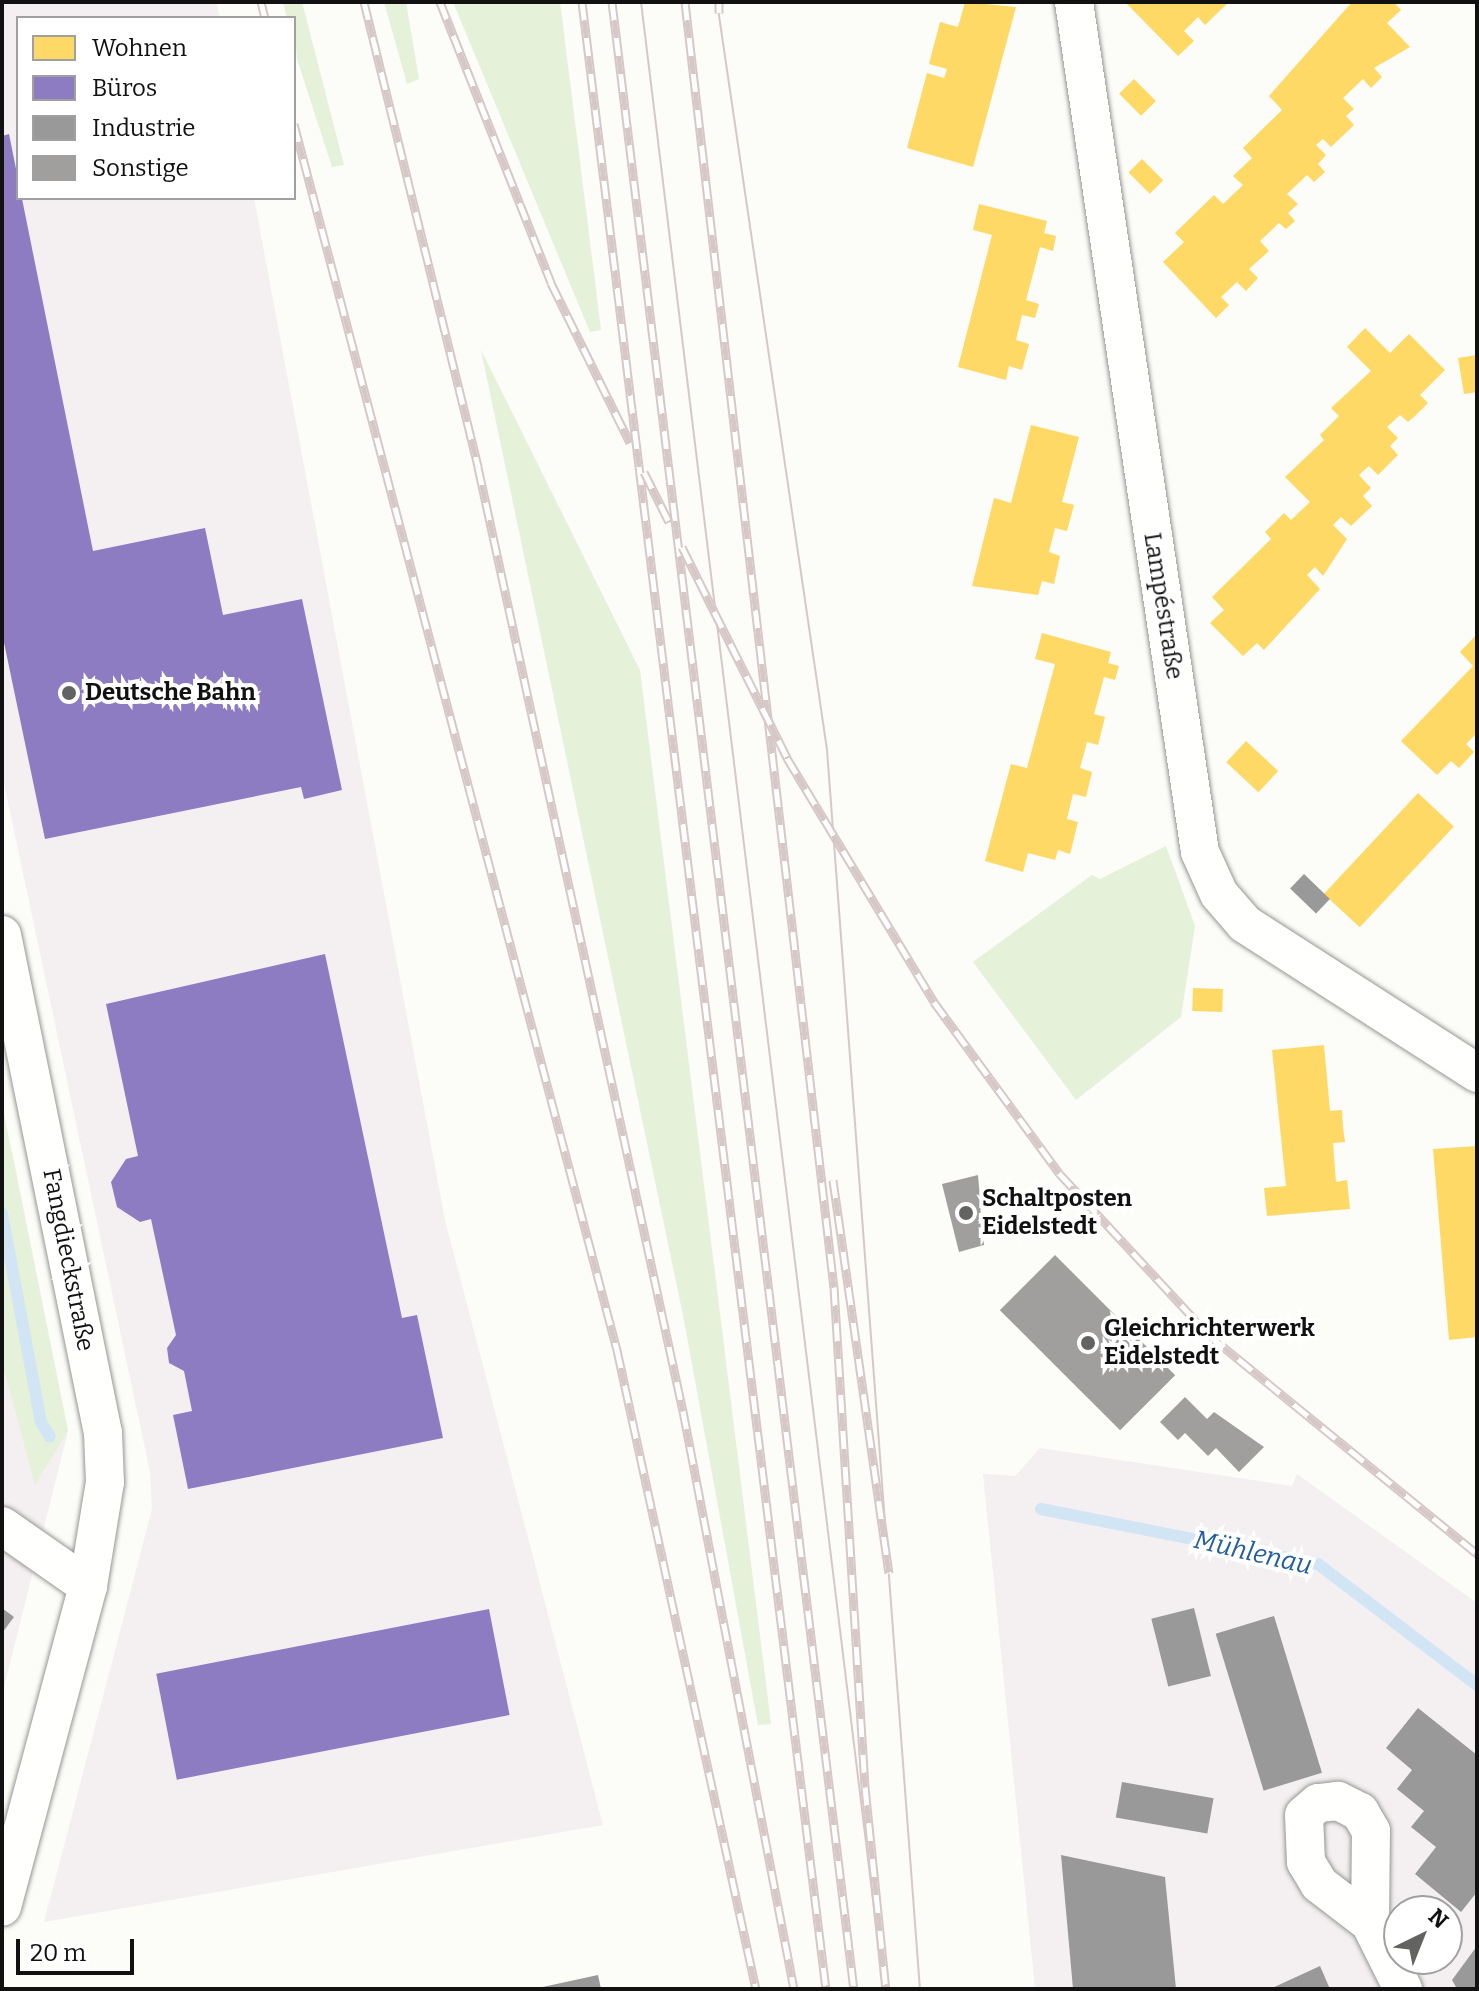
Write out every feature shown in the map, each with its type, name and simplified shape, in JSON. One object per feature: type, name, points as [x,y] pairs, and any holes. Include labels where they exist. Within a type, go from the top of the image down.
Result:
[{"type":"street","name":"Lampéstraße","points":[[1074,2],[1200,852],[1219,894],[1245,924],[1477,1073]]},
{"type":"street","name":"Fangdieckstraße","points":[[2,935],[103,1433],[105,1482],[88,1586],[2,1907]]},
{"type":"street","points":[[2,1526],[88,1586]]},
{"type":"street","points":[[1370,1923],[1403,1989]]},
{"type":"shaded area","points":[[2,2],[216,2],[220,16],[16,16],[16,200],[254,200],[445,1220],[603,1825],[44,1922],[152,1509],[150,1472],[2,774]]},
{"type":"shaded area","points":[[2,1145],[12,1151],[68,1431],[2,1695]]},
{"type":"shaded area","points":[[1040,1448],[1292,1486],[1297,1474],[1477,1603],[1477,1989],[1035,1989],[983,1474],[1015,1476]]},
{"type":"green space","points":[[283,2],[302,2],[344,165],[332,167],[297,59],[296,16],[286,16]]},
{"type":"green space","points":[[384,2],[406,2],[419,79],[407,84]]},
{"type":"green space","points":[[453,2],[560,2],[601,330],[590,332]]},
{"type":"green space","points":[[481,350],[640,670],[771,1724],[758,1725],[683,1315]]},
{"type":"green space","points":[[1166,846],[1195,926],[1181,1017],[1076,1100],[973,962],[1092,875],[1100,879]]},
{"type":"green space","points":[[2,1104],[68,1431],[35,1485],[2,1362]]},
{"type":"building: Wohnen","points":[[965,2],[1016,7],[973,167],[907,148],[927,73],[944,78],[947,69],[929,64],[940,22],[958,27]]},
{"type":"building: Wohnen","points":[[1125,2],[1229,2],[1205,25],[1198,17],[1184,31],[1194,41],[1178,56]]},
{"type":"building: Wohnen","points":[[1352,2],[1394,2],[1401,10],[1387,23],[1410,47],[1374,68],[1382,77],[1371,88],[1363,79],[1343,98],[1354,109],[1346,116],[1354,125],[1331,147],[1323,139],[1316,145],[1326,155],[1318,164],[1325,172],[1314,182],[1307,175],[1287,194],[1298,204],[1288,213],[1295,221],[1286,229],[1279,223],[1260,241],[1269,251],[1249,269],[1258,278],[1246,291],[1237,282],[1221,297],[1229,305],[1216,318],[1163,262],[1184,242],[1175,233],[1214,195],[1223,204],[1243,185],[1233,176],[1252,158],[1243,148],[1282,110],[1269,96]]},
{"type":"building: Wohnen","points":[[1134,79],[1156,101],[1141,116],[1119,94]]},
{"type":"building: Wohnen","points":[[1142,159],[1163,180],[1150,194],[1129,172]]},
{"type":"building: Wohnen","points":[[979,204],[1047,221],[1044,233],[1056,236],[1053,251],[1040,247],[1026,300],[1039,304],[1035,318],[1022,315],[1016,340],[1029,344],[1022,370],[1009,366],[1006,380],[958,367],[992,235],[973,230]]},
{"type":"building: Wohnen","points":[[1365,328],[1390,353],[1409,334],[1445,370],[1420,395],[1428,403],[1415,416],[1408,422],[1400,415],[1387,427],[1398,438],[1390,446],[1398,455],[1378,475],[1369,466],[1359,475],[1371,488],[1363,496],[1372,506],[1351,526],[1341,517],[1333,525],[1347,539],[1323,576],[1315,567],[1307,575],[1320,589],[1264,650],[1257,643],[1243,656],[1210,623],[1224,610],[1212,597],[1271,539],[1265,532],[1284,513],[1291,520],[1310,502],[1285,477],[1324,440],[1320,435],[1339,416],[1331,408],[1371,371],[1347,347]]},
{"type":"building: Wohnen","points":[[1477,355],[1477,392],[1464,394],[1458,358]]},
{"type":"building: Wohnen","points":[[1031,425],[1079,437],[1062,502],[1074,505],[1067,531],[1055,528],[1049,552],[1060,556],[1054,584],[1042,581],[1038,595],[972,586],[994,498],[1011,503]]},
{"type":"building: Wohnen","points":[[1042,633],[1111,652],[1108,663],[1119,666],[1115,680],[1104,677],[1094,714],[1105,717],[1098,745],[1087,742],[1080,768],[1092,772],[1086,797],[1073,794],[1067,819],[1078,822],[1070,854],[1058,850],[1055,860],[1028,853],[1023,872],[985,861],[1011,764],[1027,768],[1055,664],[1035,659]]},
{"type":"building: Wohnen","points":[[1477,634],[1477,733],[1466,744],[1474,752],[1459,768],[1451,761],[1437,775],[1401,741],[1473,666],[1460,652]]},
{"type":"building: Wohnen","points":[[1246,741],[1278,771],[1258,792],[1226,762]]},
{"type":"building: Wohnen","points":[[1418,793],[1454,826],[1360,927],[1324,894]]},
{"type":"building: Wohnen","points":[[1193,988],[1223,989],[1222,1012],[1192,1011]]},
{"type":"building: Wohnen","points":[[1324,1045],[1330,1111],[1342,1110],[1345,1142],[1333,1143],[1336,1182],[1347,1180],[1350,1209],[1267,1216],[1264,1188],[1286,1186],[1272,1050]]},
{"type":"building: Wohnen","points":[[1477,1146],[1477,1337],[1449,1340],[1433,1149]]},
{"type":"building: Büros","points":[[9,134],[16,169],[16,200],[22,200],[93,551],[205,528],[223,615],[302,599],[342,790],[304,799],[301,787],[45,839],[2,633],[2,136]]},
{"type":"building: Büros","points":[[325,954],[402,1318],[417,1315],[443,1438],[188,1489],[173,1415],[192,1411],[184,1371],[169,1363],[167,1348],[176,1335],[151,1219],[140,1222],[117,1207],[111,1182],[126,1159],[138,1156],[106,1004]]},
{"type":"building: Büros","points":[[489,1609],[510,1715],[177,1780],[156,1674]]},
{"type":"building: Industrie","points":[[1304,874],[1330,899],[1316,913],[1290,888]]},
{"type":"building: Industrie","points":[[2,1608],[14,1617],[2,1633]]},
{"type":"building: Industrie","points":[[1194,1608],[1211,1676],[1168,1687],[1151,1619]]},
{"type":"building: Industrie","points":[[1274,1616],[1322,1773],[1264,1791],[1216,1634]]},
{"type":"building: Industrie","points":[[1418,1708],[1477,1755],[1477,1892],[1463,1910],[1463,1895],[1440,1895],[1415,1874],[1436,1847],[1411,1827],[1424,1811],[1397,1789],[1412,1770],[1386,1748]]},
{"type":"building: Industrie","points":[[1122,1782],[1214,1798],[1207,1834],[1116,1817]]},
{"type":"building: Industrie","points":[[1061,1855],[1165,1877],[1176,1989],[1073,1989]]},
{"type":"building: Industrie","points":[[1477,1946],[1477,1989],[1457,1989],[1452,1980],[1456,1975],[1463,1975],[1463,1965]]},
{"type":"building: Industrie","points":[[1320,1966],[1330,1989],[1270,1989]]},
{"type":"building: Industrie","points":[[598,1975],[601,1989],[538,1989],[538,1988]]},
{"type":"building: Sonstige","name":"Schaltposten Eidelstedt","points":[[978,1175],[984,1245],[959,1252],[942,1184]]},
{"type":"building: Sonstige","name":"Gleichrichterwerk Eidelstedt","points":[[1055,1255],[1175,1375],[1120,1430],[1000,1310]]},
{"type":"building: Sonstige","points":[[1185,1397],[1207,1419],[1214,1412],[1264,1447],[1239,1472],[1216,1448],[1208,1456],[1185,1433],[1178,1440],[1160,1422]]},
{"type":"waterway","name":"Mühlenau","points":[[2,1214],[41,1422],[50,1437]]},
{"type":"waterway","name":"Mühlenau","points":[[1041,1509],[1318,1564],[1477,1685]]},
{"type":"tram line","points":[[641,2],[884,1989]]},
{"type":"tram line","points":[[717,2],[827,750],[920,1989]]},
{"type":"railway","points":[[261,2],[264,16]]},
{"type":"railway","points":[[364,2],[478,467],[683,1411],[794,1989]]},
{"type":"railway","points":[[440,2],[551,283],[630,443]]},
{"type":"railway","points":[[582,2],[826,1989]]},
{"type":"railway","points":[[612,2],[854,1989]]},
{"type":"railway","points":[[685,2],[834,1287],[865,1787],[886,1989]]},
{"type":"railway","points":[[719,2],[719,13]]},
{"type":"railway","points":[[296,132],[617,1350],[756,1989]]},
{"type":"railway","points":[[644,472],[669,522]]},
{"type":"railway","points":[[682,547],[787,758],[934,1002],[1059,1173],[1210,1336],[1477,1554]]},
{"type":"railway","points":[[833,1180],[889,1573]]},
{"type":"place","name":"Deutsche Bahn","points":[[69,693]]},
{"type":"place","name":"Schaltposten Eidelstedt","points":[[966,1213]]},
{"type":"place","name":"Gleichrichterwerk Eidelstedt","points":[[1088,1343]]}]
